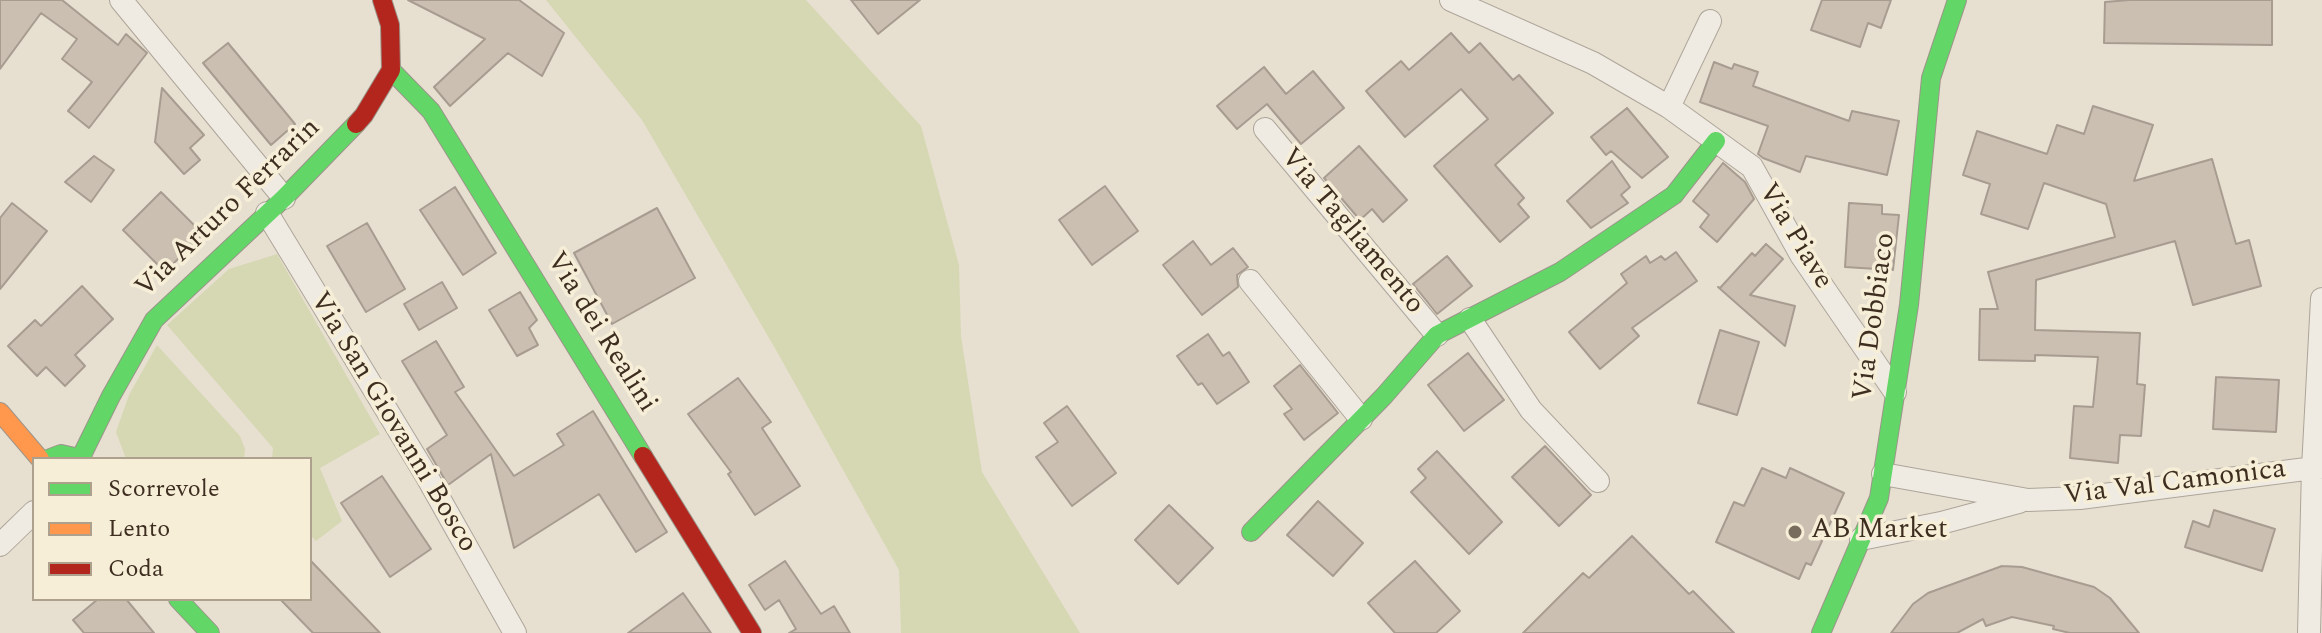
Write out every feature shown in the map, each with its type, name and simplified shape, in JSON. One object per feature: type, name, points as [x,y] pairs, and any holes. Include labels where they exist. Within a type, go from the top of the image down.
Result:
[{"type":"street","name":"Via San Giovanni Bosco","points":[[121,0],[276,206],[515,633]]},
{"type":"street","points":[[382,0],[390,25],[391,70]]},
{"type":"street","name":"Via Piave","points":[[1451,0],[1593,63],[1669,107],[1752,167],[1801,255],[1895,392]]},
{"type":"street","name":"Via Dobbiaco","points":[[1821,633],[1879,498],[1909,305],[1931,78],[1957,0]]},
{"type":"street","points":[[1669,107],[1710,21]]},
{"type":"street","name":"Via Arturo Ferrarin","points":[[83,457],[154,320],[276,206],[364,115],[391,70]]},
{"type":"street","name":"Via dei Realini","points":[[391,70],[431,111],[752,633]]},
{"type":"street","name":"Via Tagliamento","points":[[1265,129],[1437,335]]},
{"type":"street","name":"Via Tagliamento","points":[[1251,532],[1361,419],[1437,335],[1560,272],[1674,195],[1716,141]]},
{"type":"street","points":[[1250,281],[1361,419]]},
{"type":"street","points":[[2309,633],[2318,467],[2322,299]]},
{"type":"street","points":[[1470,319],[1531,410],[1598,481]]},
{"type":"street","points":[[0,412],[38,457]]},
{"type":"street","points":[[53,457],[61,454],[77,457]]},
{"type":"street","name":"Via Val Camonica","points":[[1883,474],[2028,500],[2080,498],[2318,467]]},
{"type":"street","name":"Via Val Camonica","points":[[1861,539],[1941,523],[2028,500]]},
{"type":"street","points":[[0,545],[32,514]]},
{"type":"street","points":[[180,601],[210,633]]},
{"type":"green space","points":[[546,0],[806,0],[921,126],[959,265],[961,336],[982,472],[1080,633],[901,633],[899,570],[776,350],[642,120]]},
{"type":"green space","points":[[277,254],[380,434],[320,468],[342,521],[316,541],[312,537],[312,457],[272,457],[273,448],[167,325],[229,269]]},
{"type":"green space","points":[[157,345],[240,436],[244,457],[125,457],[116,432],[129,395]]},
{"type":"building","points":[[0,0],[62,0],[118,45],[126,34],[147,53],[89,128],[68,111],[92,82],[62,59],[77,39],[41,13],[0,69]]},
{"type":"building","points":[[408,0],[519,0],[564,33],[542,76],[508,53],[450,106],[434,87],[485,39]]},
{"type":"building","points":[[851,0],[920,0],[878,34]]},
{"type":"building","points":[[1822,0],[1891,0],[1881,28],[1868,23],[1860,47],[1811,30]]},
{"type":"building","points":[[2272,0],[2272,45],[2104,43],[2105,2]]},
{"type":"building","points":[[1451,33],[1469,53],[1480,43],[1513,80],[1519,75],[1553,113],[1495,165],[1524,198],[1518,204],[1529,217],[1500,242],[1434,166],[1488,119],[1461,89],[1405,137],[1366,91],[1401,61],[1409,70]]},
{"type":"building","points":[[228,43],[295,124],[271,145],[203,63]]},
{"type":"building","points":[[1714,62],[1732,69],[1734,64],[1758,72],[1753,86],[1849,121],[1852,111],[1899,121],[1887,175],[1806,156],[1800,172],[1763,158],[1758,154],[1768,126],[1700,102]]},
{"type":"building","points":[[1264,67],[1286,94],[1313,71],[1344,108],[1301,144],[1267,104],[1237,129],[1217,106]]},
{"type":"building","points":[[162,88],[204,135],[190,148],[200,160],[184,174],[155,142]]},
{"type":"building","points":[[2093,106],[2153,125],[2134,181],[2212,159],[2236,244],[2249,240],[2261,286],[2193,305],[2175,241],[2036,280],[2035,330],[2140,333],[2137,384],[2145,385],[2141,436],[2120,435],[2118,463],[2070,458],[2074,406],[2093,407],[2098,357],[2035,355],[2035,361],[1979,360],[1980,309],[1998,309],[1988,272],[2115,237],[2106,204],[2044,183],[2028,229],[1981,214],[1990,184],[1963,175],[1977,131],[2047,154],[2057,125],[2084,134]]},
{"type":"building","points":[[1627,108],[1668,157],[1642,178],[1611,151],[1606,155],[1591,137]]},
{"type":"building","points":[[1359,146],[1407,200],[1383,222],[1372,209],[1360,220],[1324,178]]},
{"type":"building","points":[[94,156],[114,170],[91,202],[65,182]]},
{"type":"building","points":[[1612,161],[1630,187],[1621,195],[1628,203],[1591,228],[1567,201]]},
{"type":"building","points":[[1723,163],[1745,182],[1754,199],[1717,242],[1700,227],[1709,215],[1693,201]]},
{"type":"building","points":[[1105,186],[1138,231],[1092,265],[1059,220]]},
{"type":"building","points":[[455,187],[496,253],[463,275],[420,210]]},
{"type":"building","points":[[161,192],[203,234],[165,272],[123,230]]},
{"type":"building","points":[[12,203],[47,231],[0,289],[0,218]]},
{"type":"building","points":[[1849,203],[1882,205],[1882,214],[1899,215],[1893,270],[1845,267]]},
{"type":"building","points":[[657,208],[695,278],[612,324],[574,253]]},
{"type":"building","points":[[367,223],[405,289],[366,312],[327,246]]},
{"type":"building","points":[[1193,241],[1211,265],[1233,248],[1248,267],[1237,275],[1238,287],[1202,315],[1163,265]]},
{"type":"building","points":[[1766,244],[1783,259],[1750,295],[1795,306],[1785,346],[1718,287],[1752,253],[1755,256]]},
{"type":"building","points":[[1676,252],[1697,281],[1632,328],[1639,336],[1600,369],[1569,332],[1627,283],[1621,274],[1646,256],[1650,263],[1661,256],[1665,260]]},
{"type":"building","points":[[1447,256],[1472,286],[1437,314],[1413,284]]},
{"type":"building","points":[[442,282],[457,308],[419,330],[404,304]]},
{"type":"building","points":[[82,286],[113,319],[75,355],[85,366],[65,386],[46,367],[37,376],[8,346],[35,320],[41,326]]},
{"type":"building","points":[[520,292],[537,320],[529,328],[538,345],[517,356],[489,310]]},
{"type":"building","points":[[1720,330],[1759,342],[1737,415],[1698,403]]},
{"type":"building","points":[[1208,334],[1223,356],[1229,352],[1249,382],[1217,404],[1202,383],[1198,385],[1177,356]]},
{"type":"building","points":[[436,341],[464,387],[455,392],[514,476],[564,445],[557,434],[593,411],[667,532],[636,552],[599,494],[514,548],[491,454],[448,485],[427,449],[447,435],[402,361]]},
{"type":"building","points":[[1468,353],[1504,400],[1464,431],[1428,385]]},
{"type":"building","points":[[1300,365],[1338,413],[1304,440],[1284,414],[1292,409],[1274,386]]},
{"type":"building","points":[[2216,377],[2279,380],[2276,432],[2213,429]]},
{"type":"building","points":[[738,378],[771,422],[762,428],[800,486],[755,515],[728,474],[731,472],[688,414]]},
{"type":"building","points":[[1067,406],[1116,473],[1072,506],[1036,457],[1058,442],[1044,423]]},
{"type":"building","points":[[1545,446],[1591,495],[1559,526],[1512,477]]},
{"type":"building","points":[[1437,451],[1502,522],[1469,554],[1411,492],[1426,478],[1418,469]]},
{"type":"building","points":[[1762,468],[1786,478],[1790,468],[1844,493],[1811,565],[1806,563],[1799,579],[1716,542],[1734,502],[1744,506]]},
{"type":"building","points":[[382,476],[431,549],[390,577],[341,503]]},
{"type":"building","points":[[1318,501],[1363,543],[1333,576],[1287,535]]},
{"type":"building","points":[[1169,505],[1213,548],[1178,584],[1135,540]]},
{"type":"building","points":[[2214,510],[2275,529],[2262,571],[2185,547],[2193,521],[2209,527]]},
{"type":"building","points":[[1632,536],[1689,594],[1693,591],[1734,633],[1523,633],[1583,573],[1589,578]]},
{"type":"building","points":[[785,561],[821,614],[834,606],[850,633],[789,633],[796,629],[779,600],[765,610],[749,585]]},
{"type":"building","points":[[1415,561],[1460,611],[1436,633],[1395,633],[1368,603]]},
{"type":"building","points":[[312,562],[380,633],[313,633],[282,601],[312,601]]},
{"type":"building","points":[[2002,566],[2022,567],[2094,587],[2110,598],[2139,633],[2070,633],[2053,629],[2054,626],[2012,617],[1986,626],[1983,619],[1957,633],[1891,633],[1913,604],[1928,593]]},
{"type":"building","points":[[683,593],[711,633],[628,633]]},
{"type":"building","points":[[96,601],[128,601],[154,633],[84,633],[73,620]]},
{"type":"traffic: fast","points":[[1821,633],[1879,498],[1909,305],[1931,78],[1957,0]]},
{"type":"traffic: fast","points":[[391,70],[431,111],[643,456]]},
{"type":"traffic: fast","points":[[81,457],[154,320],[284,198],[356,124]]},
{"type":"traffic: fast","points":[[1251,532],[1384,396],[1437,335],[1560,272],[1674,195],[1716,141]]},
{"type":"traffic: fast","points":[[53,457],[61,454],[74,457]]},
{"type":"traffic: fast","points":[[180,601],[210,633]]},
{"type":"traffic: slow","points":[[0,412],[38,457]]},
{"type":"traffic: jam","points":[[356,124],[391,70],[390,25],[382,0]]},
{"type":"traffic: jam","points":[[643,456],[752,633]]},
{"type":"place","name":"AB Market","points":[[1795,532]]}]
